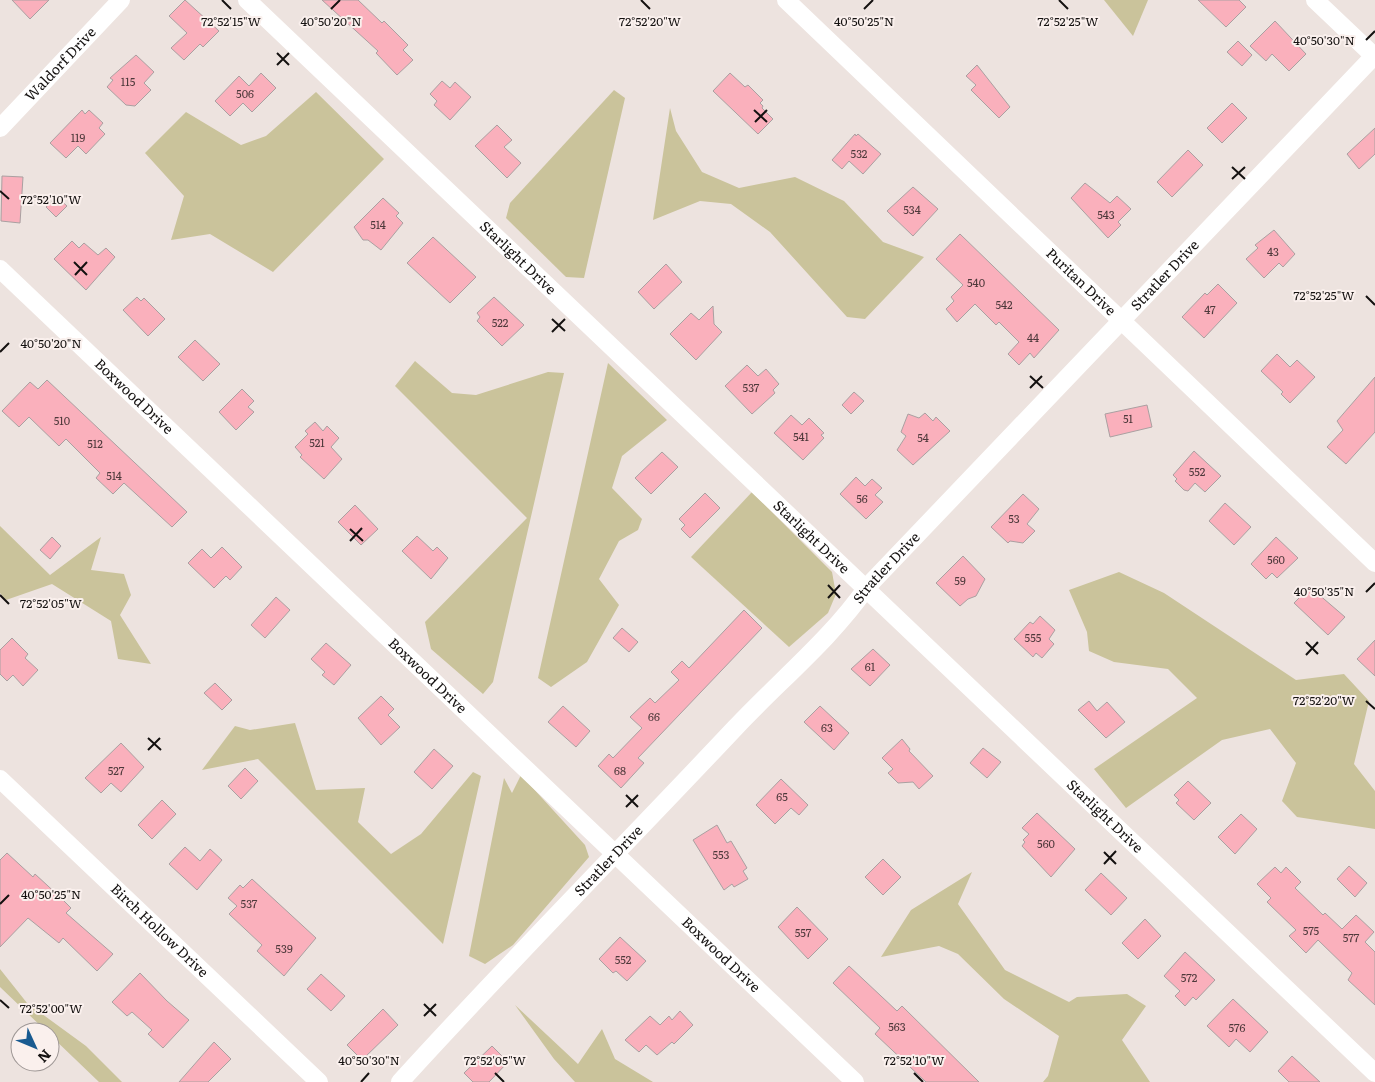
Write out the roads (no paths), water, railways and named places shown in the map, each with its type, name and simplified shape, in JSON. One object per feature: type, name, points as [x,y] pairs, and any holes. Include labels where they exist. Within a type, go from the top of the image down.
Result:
[{"type":"street","name":"Waldorf Drive","points":[[0,128],[120,0]]},
{"type":"street","name":"Starlight Drive","points":[[247,0],[867,587],[1375,1073]]},
{"type":"street","name":"Puritan Drive","points":[[786,0],[914,120],[1120,321],[1375,563]]},
{"type":"street","points":[[1315,0],[1375,56]]},
{"type":"street","name":"Stratler Drive","points":[[400,1082],[479,995],[851,609],[867,587],[1375,56]]},
{"type":"street","name":"Boxwood Drive","points":[[0,269],[855,1082]]},
{"type":"street","name":"Birch Hollow Drive","points":[[0,778],[319,1082]]}]
